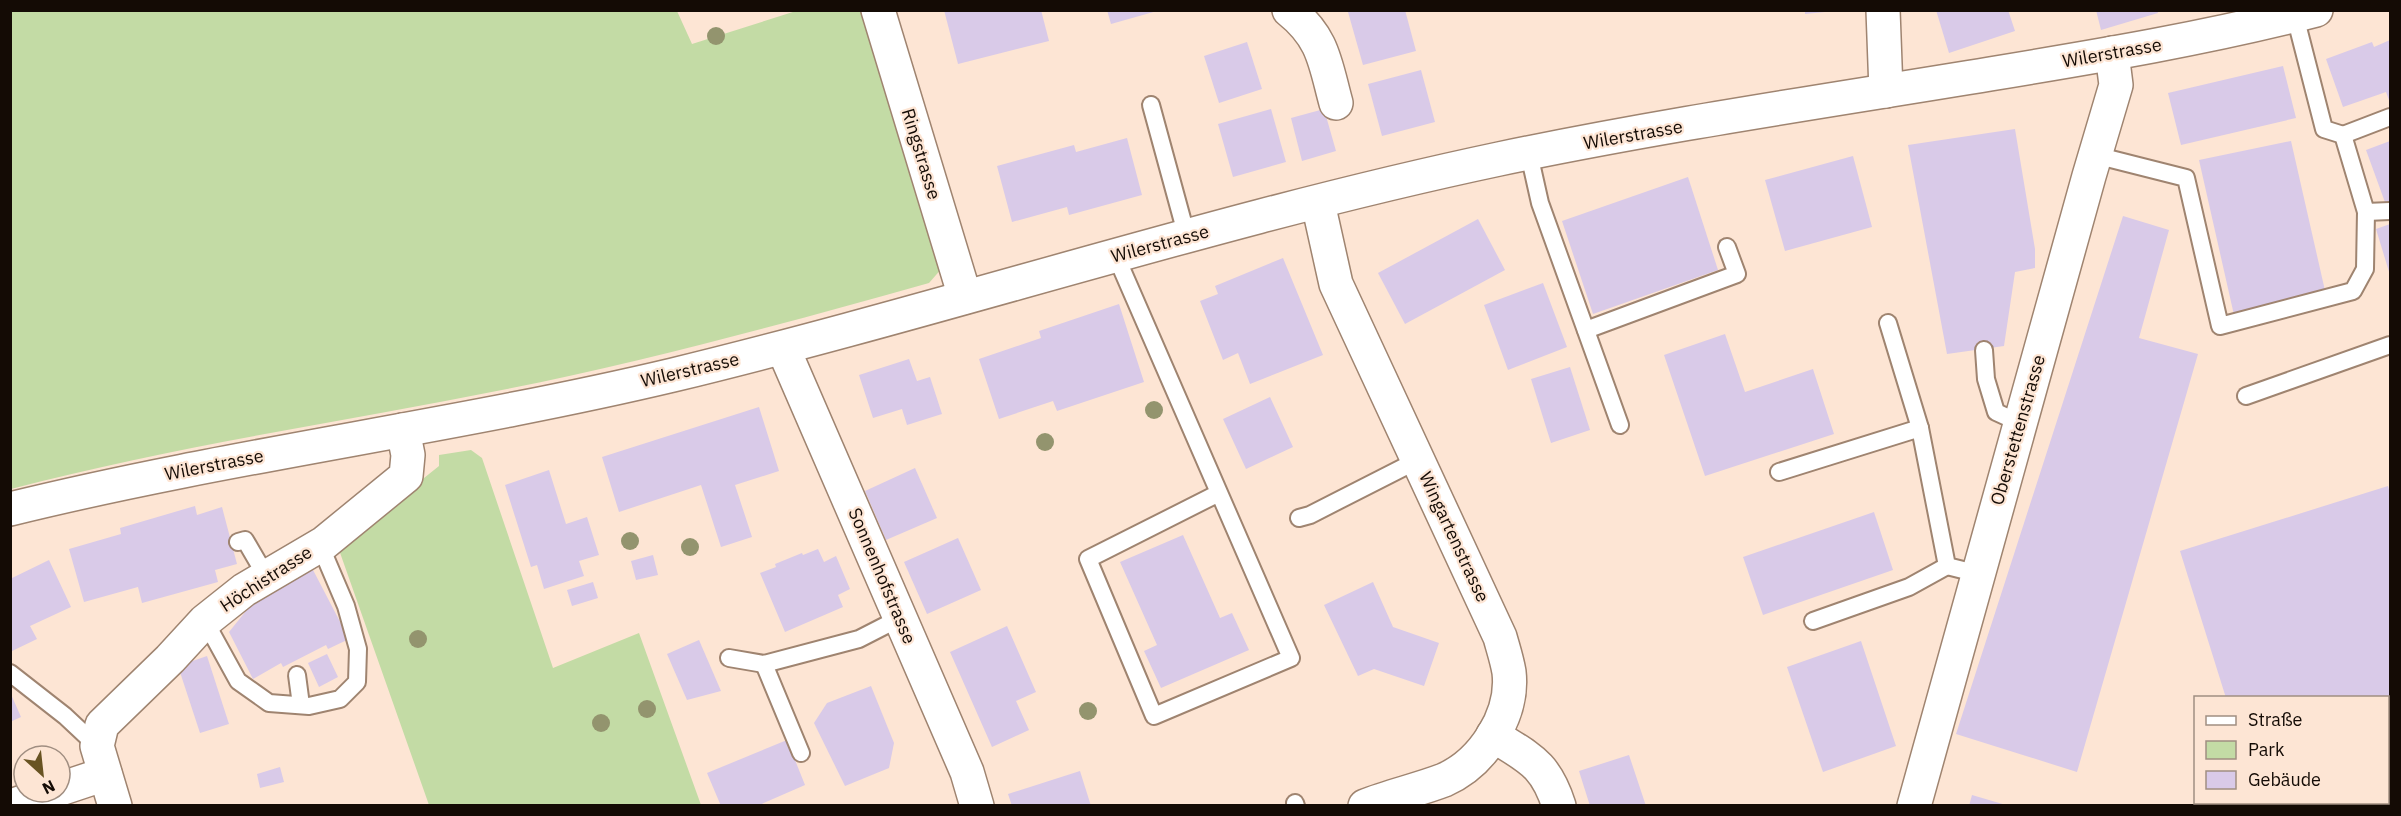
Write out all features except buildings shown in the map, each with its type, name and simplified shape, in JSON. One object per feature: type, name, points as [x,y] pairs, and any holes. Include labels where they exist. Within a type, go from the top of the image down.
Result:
[{"type":"street","name":"Ringstrasse","points":[[878,10],[965,297]]},
{"type":"street","points":[[1289,10],[1315,36],[1324,59],[1336,104]]},
{"type":"street","points":[[1883,10],[1886,91]]},
{"type":"street","name":"Wilerstrasse","points":[[10,510],[87,490],[607,390],[783,348],[1318,203],[1529,154],[2112,53],[2305,13]]},
{"type":"street","name":"Oberstettenstrasse","points":[[1914,806],[2116,85],[2112,53]]},
{"type":"street","name":"Wingartenstrasse","points":[[1318,203],[1336,284],[1500,636],[1509,674],[1508,697],[1502,719],[1484,748],[1467,766],[1444,780],[1365,806]]},
{"type":"street","name":"Sonnenhofstrasse","points":[[783,348],[967,772],[977,806]]},
{"type":"street","name":"Höchistrasse","points":[[101,748],[170,659],[205,621],[244,590],[320,545],[406,476],[408,454],[403,430]]},
{"type":"street","points":[[1493,735],[1540,766],[1550,781],[1559,806]]},
{"type":"street","points":[[72,777],[101,748]]},
{"type":"street","points":[[101,748],[115,806]]},
{"type":"lane","points":[[2305,13],[2324,129],[2343,135],[2391,117]]},
{"type":"lane","points":[[1151,105],[1187,237]]},
{"type":"lane","points":[[2095,155],[2186,178],[2220,326],[2353,291],[2365,269],[2366,212],[2343,135]]},
{"type":"lane","points":[[1529,154],[1540,203],[1620,425]]},
{"type":"lane","points":[[2366,212],[2391,211]]},
{"type":"lane","points":[[1586,330],[1737,274],[1727,247]]},
{"type":"lane","points":[[1116,256],[1291,658],[1154,716],[1088,559],[1219,493]]},
{"type":"lane","points":[[1888,322],[1920,428],[1947,566]]},
{"type":"lane","points":[[2246,396],[2390,347]]},
{"type":"lane","points":[[1984,350],[1986,379],[1996,412],[2020,423]]},
{"type":"lane","points":[[1779,472],[1920,428]]},
{"type":"lane","points":[[1299,518],[1310,515],[1418,460]]},
{"type":"lane","points":[[238,542],[245,540],[266,576]]},
{"type":"lane","points":[[205,621],[238,681],[269,703],[309,706],[340,699],[357,682],[358,649],[346,606],[320,545]]},
{"type":"lane","points":[[1814,621],[1909,587],[1947,566],[1978,574]]},
{"type":"lane","points":[[729,658],[764,664],[859,639],[900,618]]},
{"type":"lane","points":[[764,664],[801,753]]},
{"type":"lane","points":[[10,673],[66,716],[101,748]]},
{"type":"lane","points":[[297,675],[301,705]]},
{"type":"green space","points":[[11,11],[677,11],[692,44],[796,11],[865,11],[943,267],[929,283],[614,366],[507,389],[196,447],[11,489]]},
{"type":"green space","points":[[471,450],[482,458],[553,668],[639,633],[701,805],[429,805],[338,547],[439,466],[439,455]]}]
